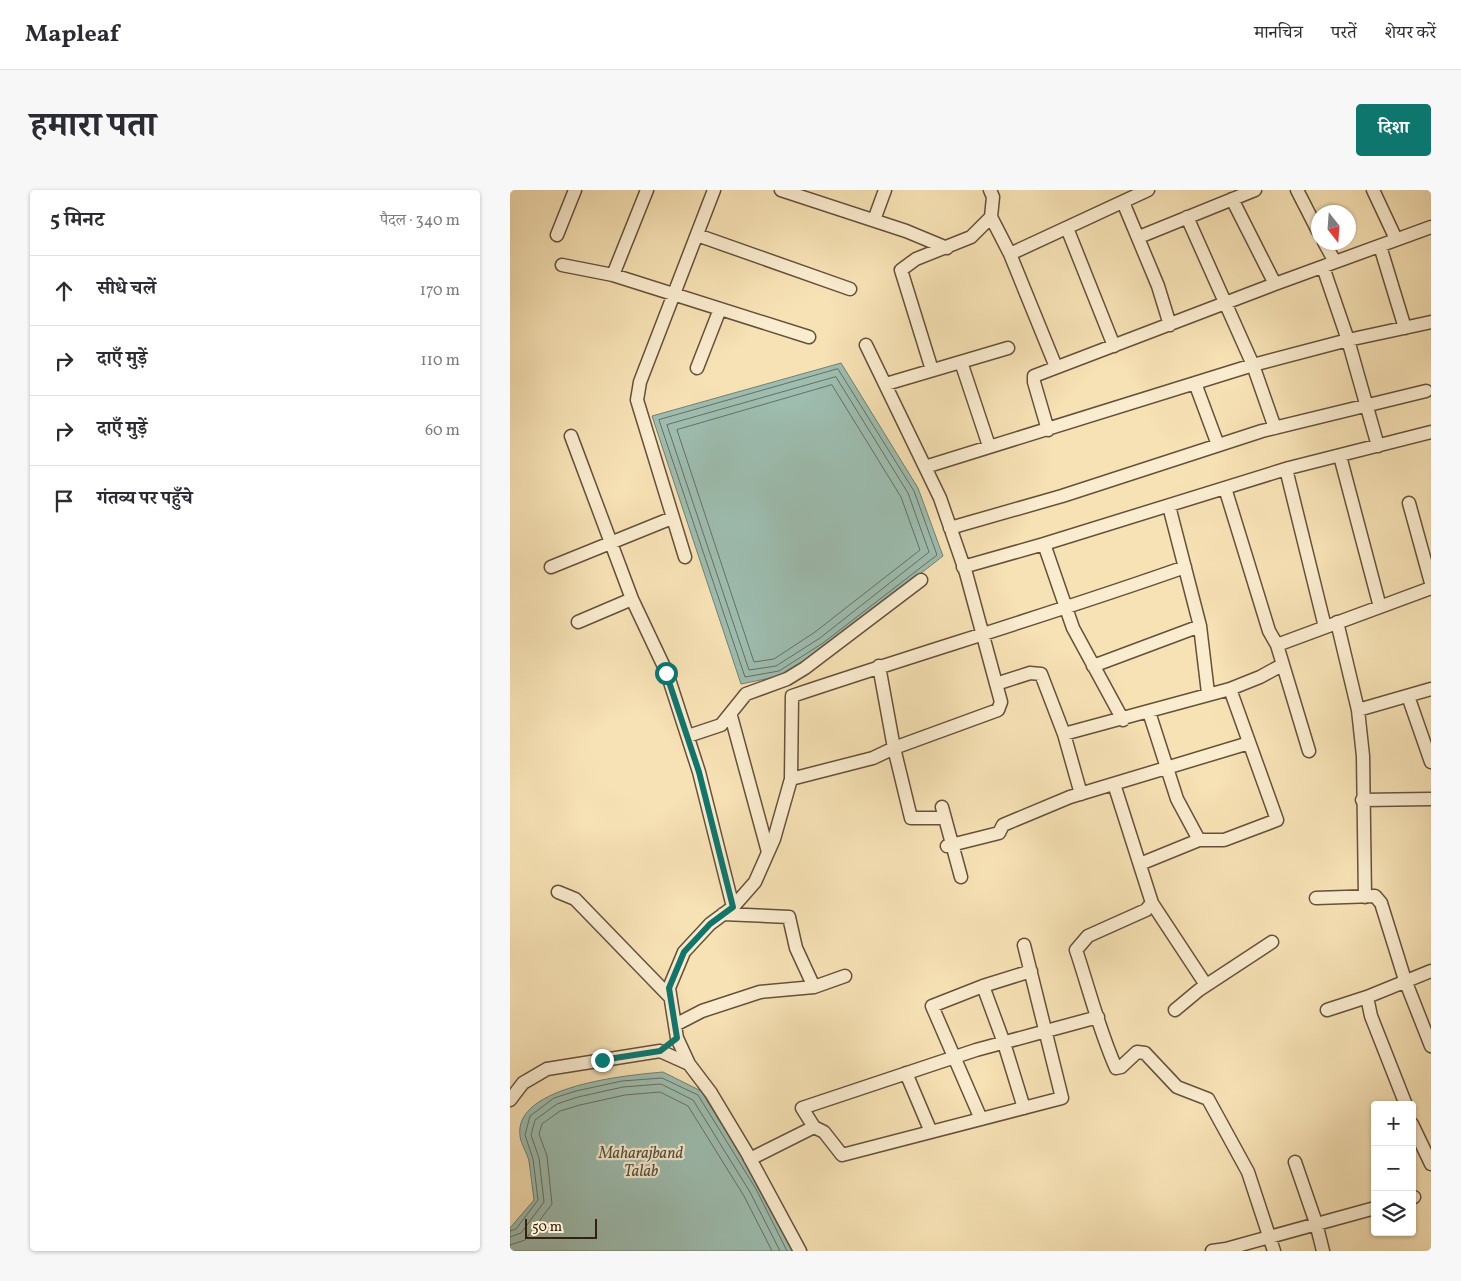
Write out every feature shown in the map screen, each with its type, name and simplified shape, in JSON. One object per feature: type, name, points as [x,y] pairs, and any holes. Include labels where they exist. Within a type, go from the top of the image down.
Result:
[{"type":"street","points":[[557,235],[575,190]]},
{"type":"street","points":[[613,275],[647,190]]},
{"type":"street","points":[[685,557],[637,400],[640,382],[714,190]]},
{"type":"street","points":[[780,190],[874,220],[946,248]]},
{"type":"street","points":[[874,220],[885,190]]},
{"type":"street","points":[[990,190],[993,196],[991,218],[1010,254],[1056,367]]},
{"type":"street","points":[[1010,254],[1148,190]]},
{"type":"street","points":[[1139,237],[1254,190]]},
{"type":"street","points":[[1297,190],[1311,217]]},
{"type":"street","points":[[1373,190],[1396,239]]},
{"type":"street","points":[[1232,198],[1275,284]]},
{"type":"street","points":[[1123,202],[1139,237],[1170,325]]},
{"type":"street","points":[[1187,217],[1252,365],[1275,428]]},
{"type":"street","points":[[932,370],[901,270],[916,259],[972,237],[991,218]]},
{"type":"street","points":[[1048,430],[1034,382],[1034,376],[1431,227]]},
{"type":"street","points":[[1067,228],[1114,346]]},
{"type":"street","points":[[697,235],[850,289]]},
{"type":"street","points":[[1380,246],[1404,328]]},
{"type":"street","points":[[1326,250],[1348,340],[1378,446]]},
{"type":"street","points":[[562,265],[613,275],[809,337]]},
{"type":"street","points":[[697,368],[720,309]]},
{"type":"street","points":[[926,467],[1252,365],[1348,340],[1431,322]]},
{"type":"street","points":[[791,779],[873,758],[894,748],[998,710],[1001,702],[963,566],[950,528],[926,467],[866,345]]},
{"type":"street","points":[[886,384],[1008,348]]},
{"type":"street","points":[[961,362],[989,446]]},
{"type":"street","points":[[1195,383],[1218,445]]},
{"type":"street","points":[[950,528],[1062,496],[1275,428],[1426,391]]},
{"type":"street","points":[[963,566],[1044,544],[1286,469],[1431,432]]},
{"type":"street","points":[[571,436],[632,599],[666,673],[688,736],[728,911]]},
{"type":"street","points":[[1340,456],[1380,607]]},
{"type":"street","points":[[1286,469],[1325,627]]},
{"type":"street","points":[[1225,488],[1269,631],[1277,645],[1309,751]]},
{"type":"street","points":[[1409,503],[1431,583]]},
{"type":"street","points":[[1169,506],[1200,626],[1208,693]]},
{"type":"street","points":[[551,566],[672,518]]},
{"type":"street","points":[[1044,544],[1074,628],[1123,720]]},
{"type":"street","points":[[800,1251],[712,1093],[689,1064],[676,1032],[669,988],[684,952],[710,924],[728,911],[755,882],[768,852],[791,779],[792,696],[878,666],[1067,609],[1185,568]]},
{"type":"street","points":[[688,736],[721,725],[731,716],[746,694],[787,679],[805,668],[921,580]]},
{"type":"street","points":[[1277,645],[1431,588]]},
{"type":"street","points":[[578,622],[632,599]]},
{"type":"street","points":[[1338,622],[1358,710],[1362,756],[1365,897]]},
{"type":"street","points":[[1093,666],[1200,626]]},
{"type":"street","points":[[1064,734],[1123,720],[1208,693],[1230,689],[1260,677],[1282,665]]},
{"type":"street","points":[[878,666],[894,748],[911,818],[943,812],[950,845],[961,877]]},
{"type":"street","points":[[996,684],[1030,674],[1041,674],[1064,734],[1081,794]]},
{"type":"street","points":[[1140,864],[1199,840],[1224,840],[1276,820],[1230,689]]},
{"type":"street","points":[[1358,710],[1431,689]]},
{"type":"street","points":[[1408,696],[1427,736],[1431,762]]},
{"type":"street","points":[[1149,712],[1177,799],[1199,840]]},
{"type":"street","points":[[731,716],[768,852]]},
{"type":"street","points":[[950,845],[999,833],[1003,825],[1081,794],[1248,743]]},
{"type":"street","points":[[1114,784],[1152,903],[1206,985]]},
{"type":"street","points":[[1362,800],[1431,799]]},
{"type":"street","points":[[558,892],[575,899],[670,998]]},
{"type":"street","points":[[1316,898],[1375,896],[1381,903],[1405,980],[1431,1046]]},
{"type":"street","points":[[1152,903],[1146,910],[1088,936],[1076,950],[1098,1017],[1103,1039],[1116,1068],[1121,1067],[1137,1052],[1145,1053],[1177,1087],[1208,1099],[1248,1172],[1274,1251]]},
{"type":"street","points":[[728,911],[789,917],[796,948],[814,987]]},
{"type":"street","points":[[1175,1010],[1206,985],[1272,942]]},
{"type":"street","points":[[1024,945],[1047,1031],[1062,1098],[842,1155],[824,1132],[814,1127],[802,1108],[954,1058],[1004,1043],[1047,1031],[1098,1017]]},
{"type":"street","points":[[981,1119],[932,1006],[983,986],[1031,971]]},
{"type":"street","points":[[1327,1010],[1367,997],[1431,971]]},
{"type":"street","points":[[660,1051],[676,1032],[702,1011],[760,992],[814,987],[845,976]]},
{"type":"street","points":[[983,986],[1004,1043],[1024,1108]]},
{"type":"street","points":[[1367,997],[1371,1016],[1404,1101]]},
{"type":"street","points":[[510,1100],[524,1083],[546,1069],[660,1051],[689,1064]]},
{"type":"street","points":[[906,1074],[931,1132]]},
{"type":"street","points":[[750,1159],[814,1127]]},
{"type":"street","points":[[1416,1132],[1431,1164]]},
{"type":"street","points":[[1295,1162],[1316,1223],[1323,1251]]},
{"type":"street","points":[[1212,1251],[1226,1250],[1269,1235],[1371,1209]]},
{"type":"water","points":[[841,363],[918,488],[943,556],[826,647],[780,676],[741,684],[652,416]]},
{"type":"water","name":"Maharajband Talab","points":[[663,1072],[701,1091],[760,1187],[793,1251],[510,1251],[510,1228],[534,1200],[529,1161],[520,1136],[523,1119],[535,1105],[553,1094],[576,1086],[601,1080]]},
{"type":"route","points":[[602,1060],[660,1051],[677,1038],[669,988],[684,952],[710,924],[733,907],[690,740],[666,673]]}]
